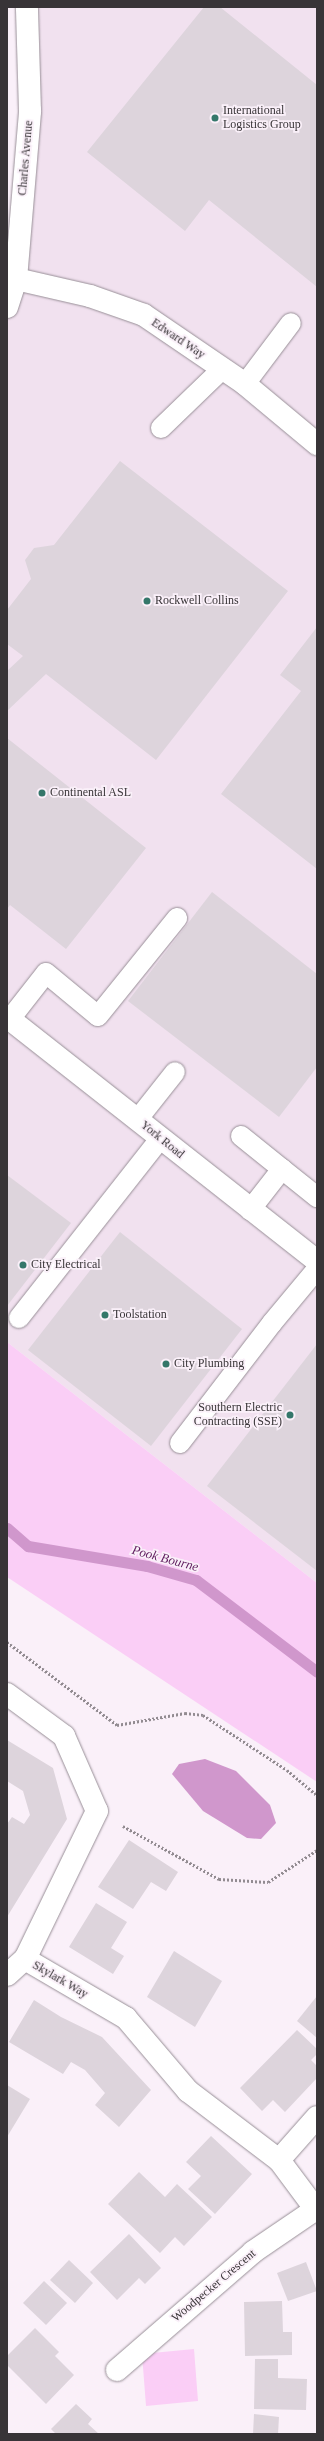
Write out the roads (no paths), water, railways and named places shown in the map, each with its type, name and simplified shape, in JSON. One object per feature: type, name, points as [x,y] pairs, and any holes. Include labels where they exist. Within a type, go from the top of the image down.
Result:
[{"type":"street","name":"Charles Avenue","points":[[7,307],[16,279],[30,111],[27,7]]},
{"type":"street","name":"Edward Way","points":[[16,279],[90,296],[144,315],[245,384],[317,444]]},
{"type":"street","name":"York Road","points":[[9,1018],[250,1210],[317,1261]]},
{"type":"street","name":"Skylark Way","points":[[7,1694],[64,1736],[96,1810],[25,1959],[126,2018],[188,2091],[278,2160]]},
{"type":"street","points":[[7,1975],[25,1959]]},
{"type":"street","points":[[278,2160],[317,2117]]},
{"type":"street","name":"Woodpecker Crescent","points":[[117,2370],[253,2252],[316,2210],[278,2160]]},
{"type":"lane","points":[[245,384],[291,323]]},
{"type":"lane","points":[[161,428],[222,369]]},
{"type":"lane","points":[[9,1018],[46,973],[98,1016],[178,918]]},
{"type":"lane","points":[[137,1120],[174,1072]]},
{"type":"lane","points":[[241,1136],[317,1197]]},
{"type":"lane","points":[[19,1318],[160,1138]]},
{"type":"lane","points":[[250,1210],[282,1169]]},
{"type":"lane","points":[[180,1443],[272,1323],[317,1269]]},
{"type":"waterway","name":"Pook Bourne","points":[[7,1528],[28,1546],[147,1566],[196,1580],[317,1672]]},
{"type":"place","name":"International Logistics Group","points":[[215,118]]},
{"type":"place","name":"Rockwell Collins","points":[[147,601]]},
{"type":"place","name":"Continental ASL","points":[[42,793]]},
{"type":"place","name":"City Electrical","points":[[23,1265]]},
{"type":"place","name":"Toolstation","points":[[105,1315]]},
{"type":"place","name":"City Plumbing","points":[[166,1364]]},
{"type":"place","name":"Southern Electric Contracting (SSE)","points":[[290,1415]]}]
